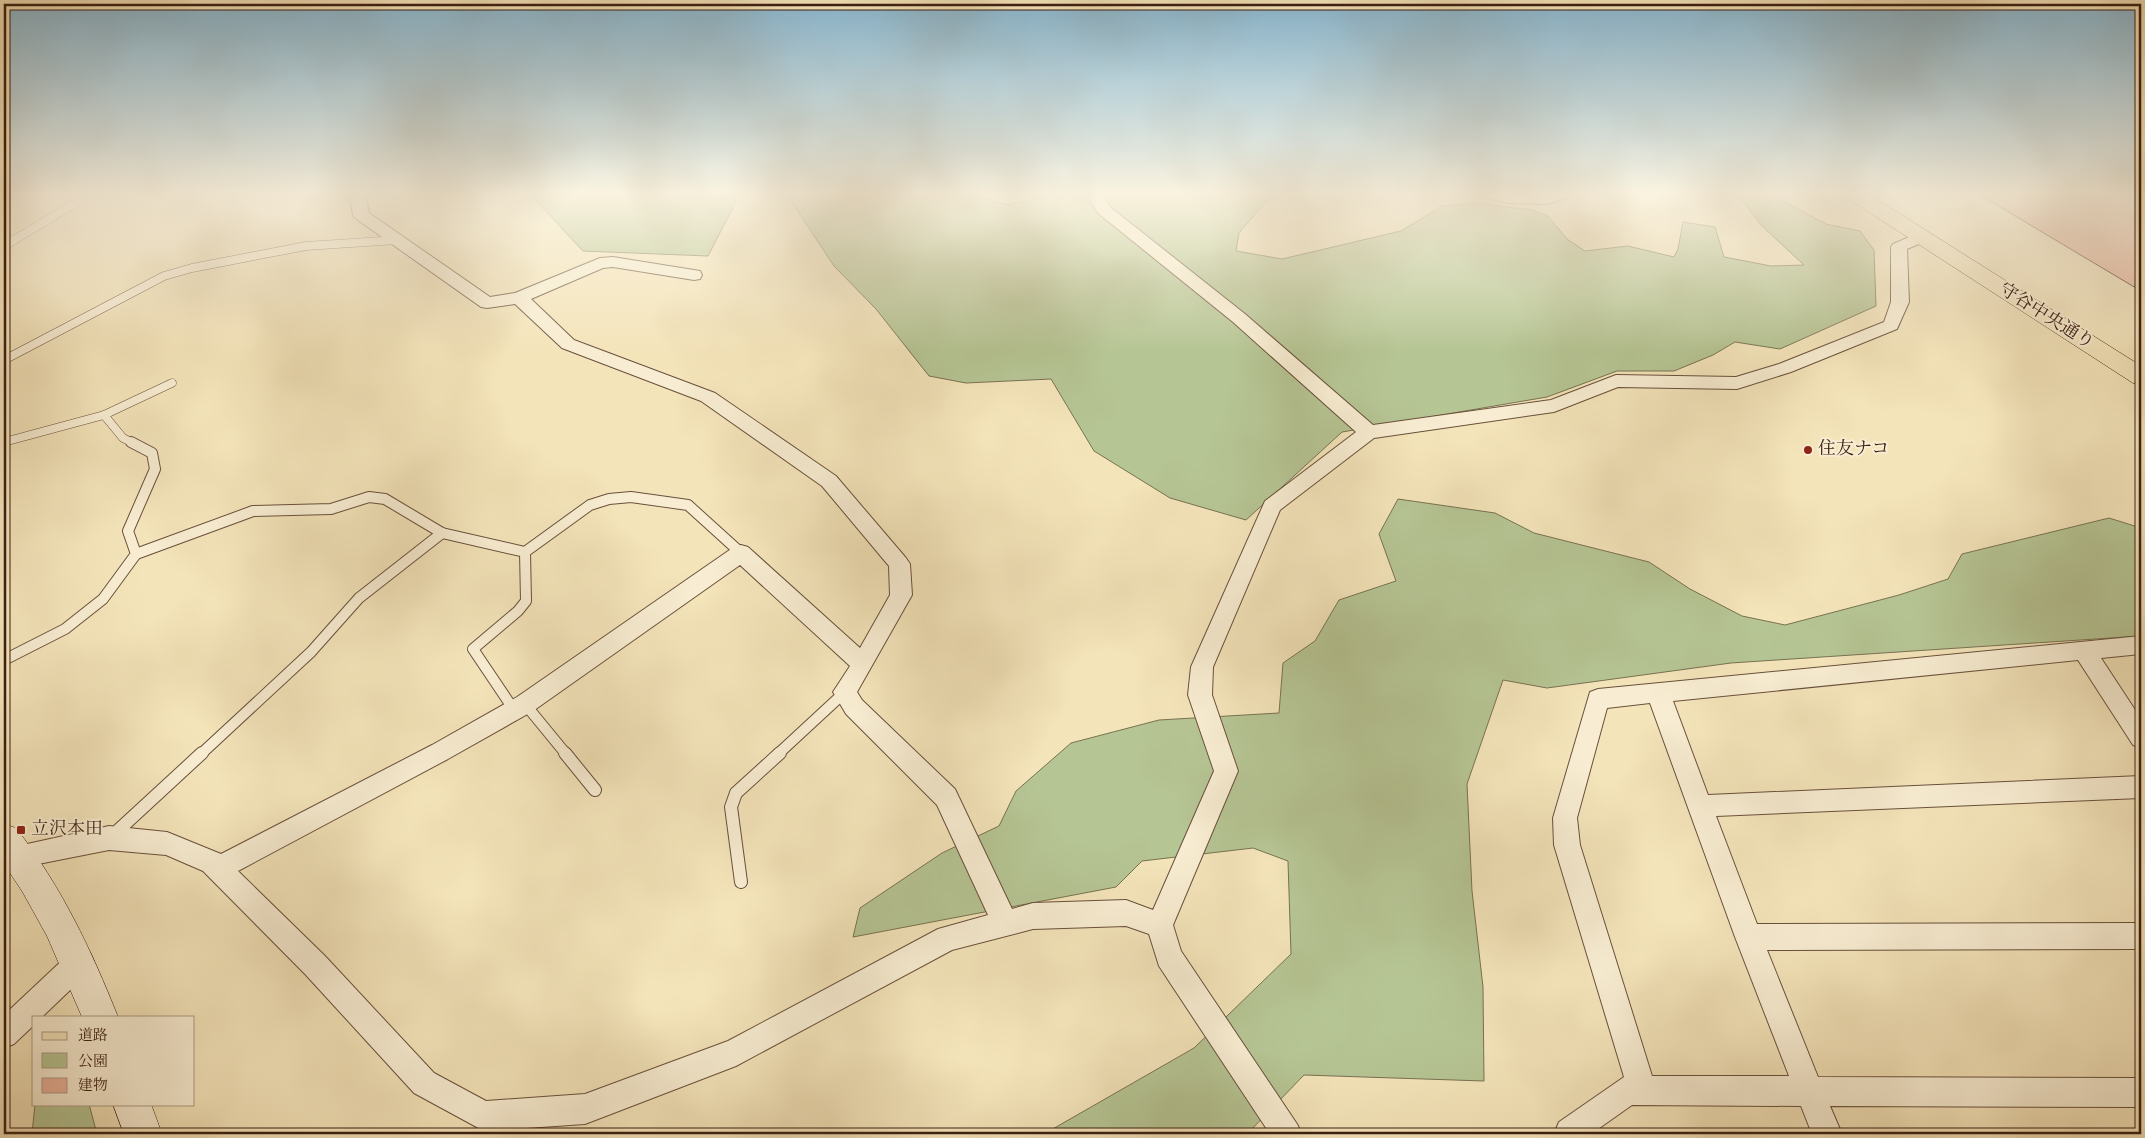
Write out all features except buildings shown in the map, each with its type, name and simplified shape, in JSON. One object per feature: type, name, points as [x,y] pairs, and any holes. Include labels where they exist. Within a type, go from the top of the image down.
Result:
[{"type":"main road","name":"守谷中央通り","points":[[1931,245],[2141,377]]},
{"type":"street","points":[[404,245],[487,303],[520,298],[600,263],[612,262],[694,275]]},
{"type":"street","points":[[1148,245],[1239,318],[1369,432]]},
{"type":"street","points":[[1286,1134],[1169,957],[1160,924],[1226,771],[1200,695],[1202,667],[1272,506],[1369,432],[1554,406],[1616,381],[1737,383],[1785,368],[1891,325],[1900,302],[1899,246],[1901,245]]},
{"type":"street","points":[[520,298],[568,344],[708,397],[829,481],[899,564],[901,594],[863,664],[845,692],[854,707],[946,797],[954,809],[1005,924]]},
{"type":"street","points":[[218,869],[440,752],[520,707],[741,553],[863,664]]},
{"type":"street","points":[[1642,1090],[1567,845],[1565,818],[1598,699],[2141,646]]},
{"type":"street","points":[[2084,651],[2141,738]]},
{"type":"street","points":[[1658,693],[1748,937],[1827,1134]]},
{"type":"street","points":[[1699,806],[2141,787]]},
{"type":"street","points":[[100,1016],[80,962],[49,903],[11,848],[110,838],[167,844],[212,863],[315,965],[424,1083],[484,1116],[585,1109],[736,1052],[947,938],[1033,916],[1126,913],[1160,924]]},
{"type":"street","points":[[1748,937],[2141,936]]},
{"type":"street","points":[[4,1034],[80,962]]},
{"type":"street","points":[[1569,1134],[1569,1132],[1628,1090],[2141,1093]]},
{"type":"street","points":[[133,1106],[143,1134]]},
{"type":"lane","points":[[4,360],[164,276],[192,268],[306,246],[320,245]]},
{"type":"lane","points":[[4,442],[104,415],[172,383]]},
{"type":"lane","points":[[104,415],[123,438],[152,453],[155,469],[128,531],[136,554]]},
{"type":"lane","points":[[4,660],[65,629],[95,605],[102,599],[136,554],[253,511],[331,509],[369,497],[385,499],[442,533],[525,552],[590,505],[608,499],[630,497],[688,505],[741,553]]},
{"type":"lane","points":[[110,838],[311,652],[359,598],[442,533]]},
{"type":"lane","points":[[525,552],[526,601],[518,611],[473,649],[520,707],[595,790]]},
{"type":"lane","points":[[742,882],[731,807],[736,793],[845,692]]},
{"type":"green space","points":[[578,245],[714,245],[708,256],[583,251]]},
{"type":"green space","points":[[820,245],[1237,245],[1236,251],[1282,259],[1341,245],[1576,245],[1585,251],[1628,246],[1674,257],[1679,245],[1720,245],[1724,257],[1771,266],[1804,265],[1783,245],[1870,245],[1874,250],[1876,306],[1780,349],[1735,342],[1713,355],[1674,371],[1617,371],[1547,397],[1342,432],[1246,520],[1170,498],[1094,451],[1051,379],[966,383],[929,376],[876,309],[834,266]]},
{"type":"green space","points":[[1398,499],[1495,513],[1534,533],[1649,562],[1690,589],[1742,616],[1785,625],[1899,595],[1948,579],[1962,554],[2109,518],[2141,528],[2141,636],[1731,663],[1547,688],[1503,680],[1467,784],[1472,891],[1483,987],[1484,1081],[1304,1075],[1247,1134],[1044,1134],[1194,1048],[1291,954],[1288,861],[1253,848],[1142,861],[1116,887],[853,937],[860,908],[942,853],[999,826],[1016,791],[1071,743],[1159,720],[1279,713],[1283,663],[1315,641],[1339,600],[1396,581],[1379,534]]},
{"type":"green space","points":[[35,1106],[90,1106],[97,1134],[32,1134]]},
{"type":"place","name":"住友ナコ","points":[[1808,450]]},
{"type":"place","name":"立沢本田","points":[[21,830]]}]
